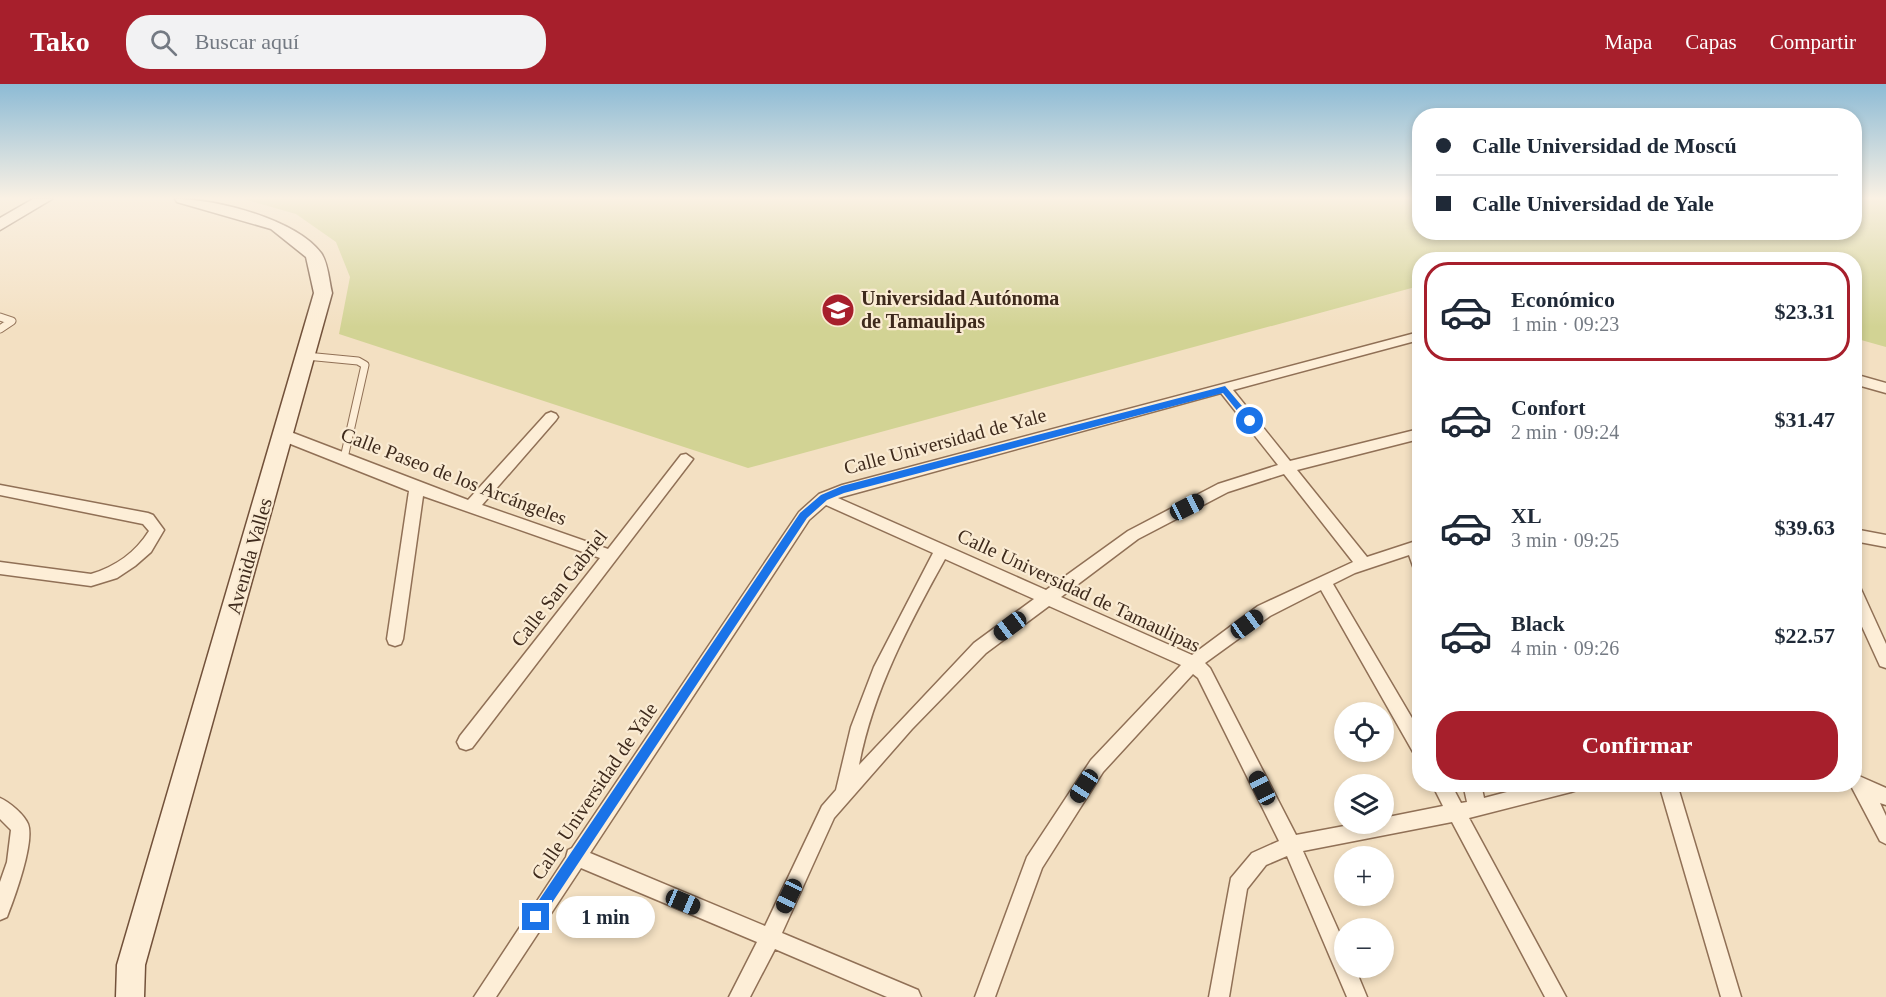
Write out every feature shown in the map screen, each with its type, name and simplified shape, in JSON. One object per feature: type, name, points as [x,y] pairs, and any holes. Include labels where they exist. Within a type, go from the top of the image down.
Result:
[{"type":"main road","name":"Avenida Valles","points":[[130,997],[131,964],[323,293],[314,255],[297,242]]},
{"type":"street","name":"Calle Universidad de Yale","points":[[483,997],[804,516],[824,498],[842,490],[1412,338]]},
{"type":"street","points":[[1862,381],[1886,388]]},
{"type":"street","points":[[1225,389],[1364,564]]},
{"type":"street","points":[[471,507],[551,417]]},
{"type":"street","name":"Calle Paseo de los Arcángeles","points":[[284,435],[417,488],[611,556]]},
{"type":"street","points":[[739,997],[770,938],[828,812],[980,648],[1133,535],[1222,488],[1287,468],[1412,436]]},
{"type":"street","name":"Calle San Gabriel","points":[[466,742],[686,459]]},
{"type":"street","points":[[394,639],[417,488]]},
{"type":"street","points":[[0,490],[148,519],[157,530],[150,544],[106,577],[91,580],[0,568]]},
{"type":"street","name":"Calle Universidad de Tamaulipas","points":[[824,498],[1193,663],[1204,673],[1291,845],[1334,944]]},
{"type":"street","points":[[1862,537],[1886,542]]},
{"type":"street","points":[[985,997],[1034,863],[1097,766],[1193,663],[1264,611],[1364,564],[1412,548]]},
{"type":"street","points":[[844,794],[852,746],[876,679],[901,625],[942,550]]},
{"type":"street","points":[[1324,582],[1412,734]]},
{"type":"street","points":[[1862,609],[1886,661]]},
{"type":"street","points":[[1862,785],[1886,797]]},
{"type":"street","points":[[1862,790],[1886,835]]},
{"type":"street","points":[[1446,792],[1556,997]]},
{"type":"street","points":[[1474,792],[1478,808]]},
{"type":"street","points":[[1219,997],[1238,885],[1259,859],[1291,845],[1478,808],[1540,792]]},
{"type":"street","points":[[1670,792],[1731,997]]},
{"type":"street","points":[[0,807],[20,827],[16,862],[0,910]]},
{"type":"street","points":[[575,856],[911,997]]},
{"type":"street","name":"Calle Universidad de Tamaulipas","points":[[1349,978],[1357,997]]},
{"type":"lane","points":[[0,316],[12,321],[0,328]]},
{"type":"lane","points":[[306,356],[358,361],[365,365],[344,458]]},
{"type":"green space","name":"Universidad Autónoma de Tamaulipas","points":[[336,242],[1886,242],[1886,347],[1862,340],[1862,252],[1412,252],[1412,288],[748,468],[339,334],[350,277]]},
{"type":"place","name":"Universidad Autónoma de Tamaulipas","points":[[838,310]]},
{"type":"route","points":[[536,917],[804,516],[824,498],[842,490],[1225,389],[1250,421]]}]
